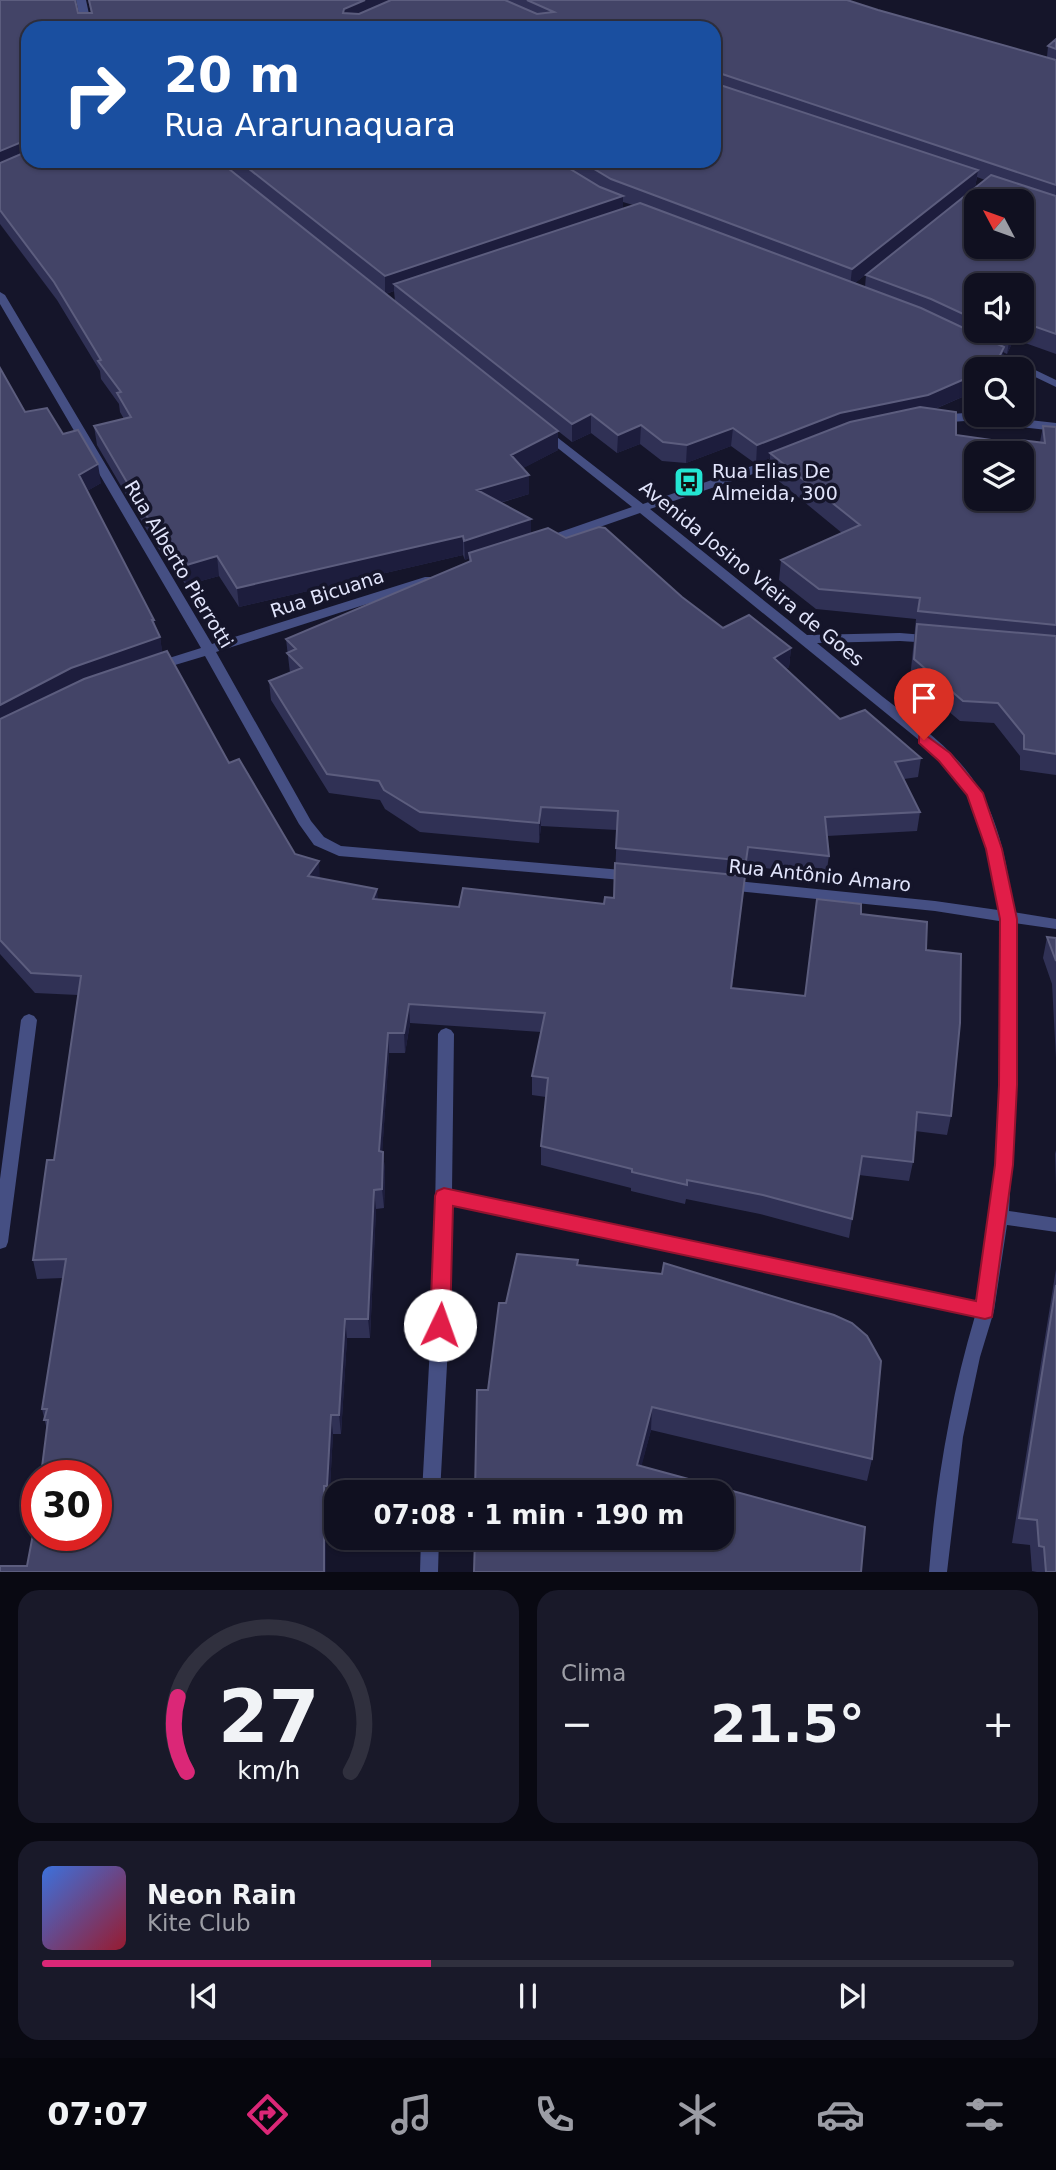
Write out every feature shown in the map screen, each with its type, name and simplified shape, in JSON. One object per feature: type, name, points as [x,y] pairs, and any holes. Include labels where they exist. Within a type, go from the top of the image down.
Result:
[{"type":"street","points":[[80,0],[85,21]]},
{"type":"street","name":"Rua Alberto Pierrotti","points":[[0,295],[209,651],[306,824],[328,848],[646,877]]},
{"type":"street","points":[[978,345],[1056,384]]},
{"type":"street","points":[[929,419],[965,417],[1056,427]]},
{"type":"street","name":"Avenida Josino Vieira de Goes","points":[[533,421],[804,639],[945,757],[975,793],[994,849],[1008,919],[1008,1085],[1000,1217],[985,1311],[971,1356],[943,1496],[938,1572]]},
{"type":"street","points":[[529,547],[796,454]]},
{"type":"street","name":"Rua Bicuana","points":[[137,672],[440,576]]},
{"type":"street","points":[[804,639],[900,636],[941,640]]},
{"type":"street","name":"Rua Antônio Amaro","points":[[715,884],[935,906],[1008,919],[1056,924]]},
{"type":"street","points":[[0,1242],[29,1020]]},
{"type":"street","points":[[432,1480],[443,1273],[446,1034]]},
{"type":"street","points":[[444,1196],[985,1311]]},
{"type":"street","points":[[1000,1217],[1056,1226]]},
{"type":"street","points":[[429,1572],[430,1550]]},
{"type":"building","points":[[0,0],[75,0],[78,13],[92,13],[89,0],[365,0],[344,9],[343,13],[359,14],[391,0],[505,0],[537,14],[554,12],[527,0],[847,0],[1056,60],[1056,185],[721,74],[721,21],[21,21],[21,142],[0,151]]},
{"type":"building","points":[[1056,39],[1056,49],[1048,46]]},
{"type":"building","points":[[721,85],[978,170],[852,269],[611,179],[593,168],[721,168]]},
{"type":"building","points":[[21,154],[21,168],[228,168],[558,431],[511,455],[529,475],[477,490],[531,519],[464,541],[463,536],[237,588],[217,556],[183,566],[152,525],[94,426],[131,417],[117,393],[121,392],[98,361],[101,360],[54,282],[0,210],[0,163]]},
{"type":"building","points":[[248,168],[569,168],[600,187],[623,196],[385,276]]},
{"type":"building","points":[[991,175],[1056,196],[1056,334],[1034,326],[1034,273],[964,273],[964,314],[866,275],[964,197],[964,259],[1034,259],[1034,189],[974,189]]},
{"type":"building","points":[[640,203],[921,308],[964,328],[964,343],[995,343],[1004,347],[999,357],[964,357],[964,379],[928,395],[840,413],[757,445],[733,428],[687,445],[663,442],[641,425],[618,435],[591,414],[572,424],[394,284]]},
{"type":"building","points":[[0,368],[25,412],[47,408],[63,434],[78,430],[98,464],[79,475],[154,620],[160,637],[71,668],[0,705]]},
{"type":"building","points":[[920,407],[956,412],[956,435],[999,441],[964,441],[964,511],[1034,511],[1034,442],[1045,443],[1043,426],[1056,427],[1056,625],[918,611],[920,598],[819,589],[781,560],[860,525],[770,453],[850,422]]},
{"type":"building","points":[[599,527],[605,528],[682,597],[723,628],[749,615],[791,648],[774,658],[840,719],[865,710],[921,758],[895,762],[920,812],[825,817],[829,856],[748,847],[746,861],[616,848],[618,811],[541,807],[539,823],[420,812],[384,790],[379,781],[327,774],[269,681],[302,668],[287,653],[296,649],[286,639],[471,561],[469,553],[548,528],[566,538]]},
{"type":"building","points":[[917,624],[1056,636],[1056,754],[1024,749],[1024,735],[998,703],[963,701],[914,659]]},
{"type":"building","points":[[167,651],[229,763],[239,759],[295,854],[319,861],[308,876],[377,889],[373,899],[459,907],[463,888],[604,904],[605,897],[614,898],[615,863],[745,876],[731,988],[805,996],[817,899],[861,904],[861,914],[927,922],[926,950],[961,954],[960,1023],[951,1116],[917,1112],[913,1162],[862,1156],[852,1219],[763,1195],[687,1180],[687,1185],[541,1146],[548,1078],[532,1076],[545,1013],[409,1004],[404,1033],[388,1033],[379,1151],[383,1152],[382,1189],[374,1190],[368,1319],[345,1319],[339,1415],[331,1415],[327,1480],[324,1480],[324,1572],[0,1572],[0,1566],[27,1566],[30,1551],[112,1551],[112,1460],[43,1460],[48,1420],[44,1420],[47,1409],[42,1409],[66,1259],[33,1260],[47,1160],[54,1160],[81,976],[31,973],[0,940],[0,719],[84,679]]},
{"type":"building","points":[[1047,937],[1056,938],[1056,961]]},
{"type":"building","points":[[517,1254],[578,1260],[577,1265],[662,1274],[664,1263],[834,1315],[852,1323],[867,1336],[881,1361],[872,1459],[652,1407],[637,1465],[692,1480],[475,1480],[477,1390],[488,1390],[499,1303],[506,1303]]},
{"type":"building","points":[[1056,1285],[1056,1572],[1046,1572],[1044,1547],[1039,1546],[1037,1520],[1019,1518]]},
{"type":"building","points":[[734,1491],[865,1527],[861,1572],[474,1572],[475,1550],[734,1550]]},
{"type":"place","name":"Rua Elias De Almeida, 300","points":[[689,482]]},
{"type":"route","points":[[440,1325],[444,1196],[985,1311],[1000,1217],[1004,1165],[1008,1085],[1008,919],[994,849],[975,793],[945,757],[924,740]]}]
